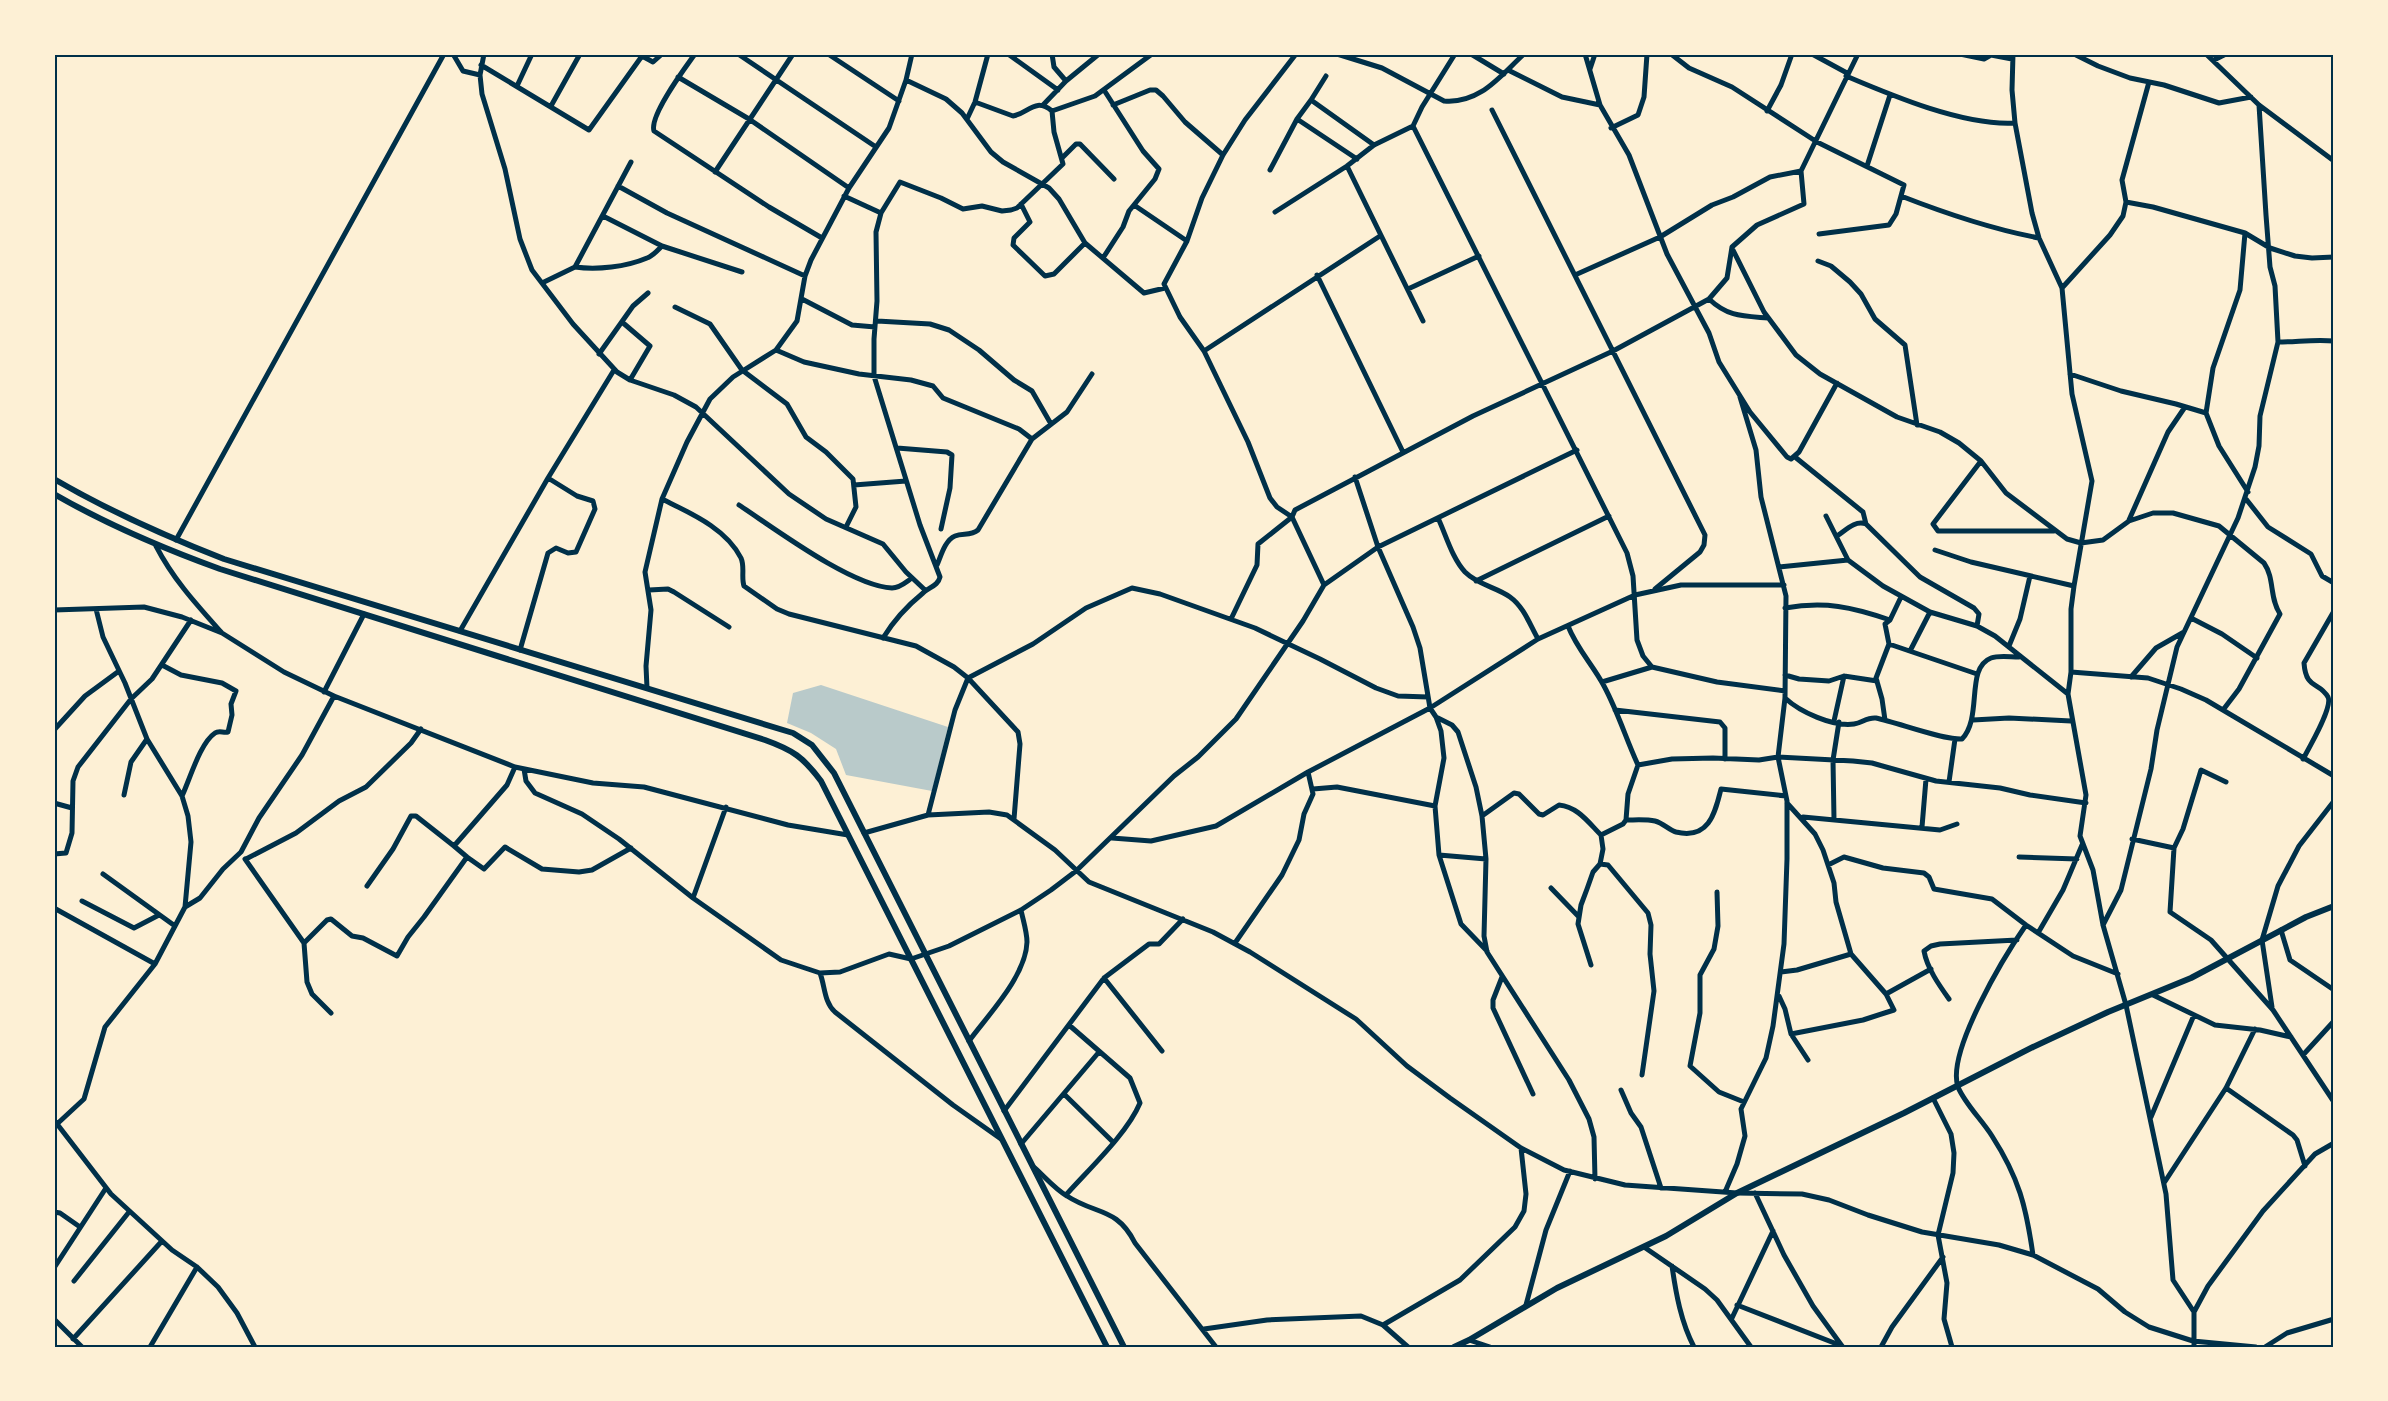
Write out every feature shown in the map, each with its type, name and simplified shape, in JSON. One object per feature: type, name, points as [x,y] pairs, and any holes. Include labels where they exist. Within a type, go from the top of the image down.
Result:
[{"type":"street","points":[[176,540],[444,54]]},
{"type":"street","points":[[453,54],[463,71],[472,75],[480,75]]},
{"type":"street","points":[[484,54],[480,75],[482,94],[505,169],[520,239],[532,270],[573,324],[614,370],[630,380],[674,395],[702,413],[789,494],[826,519],[883,544],[925,591]]},
{"type":"street","points":[[517,86],[532,54]]},
{"type":"street","points":[[551,106],[580,54]]},
{"type":"street","points":[[481,65],[589,130],[641,55],[653,62],[662,54]]},
{"type":"street","points":[[695,54],[660,108],[652,129],[715,172],[822,238]]},
{"type":"street","points":[[738,54],[777,78],[876,147]]},
{"type":"street","points":[[715,172],[793,54]]},
{"type":"street","points":[[828,54],[899,101]]},
{"type":"street","points":[[647,688],[646,666],[651,610],[645,566],[662,499],[702,413],[717,391],[742,370],[776,350],[797,321],[805,276],[822,238],[844,196],[889,128],[912,56],[906,54]]},
{"type":"street","points":[[967,119],[975,102],[988,54]]},
{"type":"street","points":[[1008,54],[1058,90]]},
{"type":"street","points":[[1052,54],[1054,67],[1066,81]]},
{"type":"street","points":[[1043,105],[1066,81],[1099,54]]},
{"type":"street","points":[[1052,111],[1085,101],[1104,90],[1152,54]]},
{"type":"street","points":[[1296,54],[1255,106],[1223,154],[1202,198],[1187,241],[1164,283],[1180,317],[1204,351],[1248,442],[1270,498],[1277,507],[1292,517],[1324,585]]},
{"type":"street","points":[[1337,54],[1382,68],[1444,101],[1465,100],[1481,93],[1524,54]]},
{"type":"street","points":[[1275,212],[1347,166],[1374,145],[1413,126],[1455,54]]},
{"type":"street","points":[[1471,54],[1562,97],[1600,105]]},
{"type":"street","points":[[1585,54],[1600,105],[1611,128],[1629,155],[1666,254],[1709,333],[1719,362],[1740,397],[1783,453],[1791,459],[1795,457],[1814,429],[1837,383]]},
{"type":"street","points":[[1589,70],[1595,54]]},
{"type":"street","points":[[1611,128],[1638,115],[1644,98],[1647,54]]},
{"type":"street","points":[[1671,54],[1689,68],[1732,87],[1817,142],[1904,185],[1896,214],[1889,225],[1819,234]]},
{"type":"street","points":[[1767,111],[1781,85],[1792,54]]},
{"type":"street","points":[[1812,54],[1846,75],[1890,95],[1967,118],[1992,123],[2015,123]]},
{"type":"street","points":[[1231,619],[1257,565],[1258,544],[1292,517],[1295,510],[1403,452],[1543,382],[1613,351],[1709,299],[1727,278],[1732,246],[1757,225],[1804,204],[1801,171],[1858,54]]},
{"type":"street","points":[[1960,54],[1984,59],[1991,55],[2013,57],[2015,123],[2032,213],[2040,238],[2062,288],[2074,412],[2092,481],[2080,543],[2071,609],[2071,672],[2068,694],[2086,804],[2080,831],[2082,845],[2093,870],[2103,925],[2126,1005],[2164,1183],[2174,1280],[2194,1312]]},
{"type":"street","points":[[2074,54],[2130,78],[2219,103],[2251,97]]},
{"type":"street","points":[[2206,54],[2259,105],[2334,161]]},
{"type":"street","points":[[2214,60],[2226,54]]},
{"type":"street","points":[[1270,170],[1297,119],[1326,76]]},
{"type":"street","points":[[678,78],[749,119],[849,188]]},
{"type":"street","points":[[906,80],[946,99],[967,119],[992,152],[1003,162],[1042,183],[1059,199],[1085,243],[1144,293],[1165,288]]},
{"type":"street","points":[[2062,288],[2124,216],[2126,202],[2122,180],[2149,82]]},
{"type":"street","points":[[1103,258],[1124,227],[1134,205],[1155,178],[1159,169],[1143,151],[1104,90]]},
{"type":"street","points":[[1113,105],[1150,90],[1156,90],[1185,122],[1223,154]]},
{"type":"street","points":[[1867,166],[1890,95]]},
{"type":"street","points":[[1311,100],[1374,145]]},
{"type":"street","points":[[975,102],[1013,116],[1020,114],[1030,106],[1043,105],[1052,111]]},
{"type":"street","points":[[2103,925],[2121,890],[2151,769],[2157,730],[2177,647],[2246,499],[2259,446],[2260,416],[2278,342],[2266,215],[2259,105]]},
{"type":"street","points":[[1492,110],[1705,534],[1704,545],[1700,552],[1653,590]]},
{"type":"street","points":[[883,638],[896,618],[925,591],[940,581],[937,565],[906,481],[874,376],[875,243],[881,213],[900,182],[963,209],[982,206],[1002,211],[1014,209],[1063,164],[1054,132],[1052,111]]},
{"type":"street","points":[[1297,119],[1357,159]]},
{"type":"street","points":[[1413,126],[1627,553],[1633,576],[1637,640],[1643,656],[1652,666]]},
{"type":"street","points":[[1062,158],[1076,144],[1080,144],[1114,179]]},
{"type":"street","points":[[575,267],[631,162]]},
{"type":"street","points":[[1347,166],[1423,321]]},
{"type":"street","points":[[1575,275],[1660,237],[1712,205],[1733,197],[1770,177],[1801,171]]},
{"type":"street","points":[[618,186],[667,213],[805,276]]},
{"type":"street","points":[[844,196],[881,213]]},
{"type":"street","points":[[1901,196],[1995,230],[2040,238]]},
{"type":"street","points":[[2126,202],[2153,207],[2245,233],[2270,248],[2295,256],[2334,257]]},
{"type":"street","points":[[1021,204],[1030,222],[1014,238],[1013,244],[1045,276],[1054,274],[1085,243]]},
{"type":"street","points":[[1134,205],[1187,241]]},
{"type":"street","points":[[603,216],[662,246],[742,272]]},
{"type":"street","points":[[2245,233],[2240,290],[2213,368],[2206,413],[2219,446],[2248,492]]},
{"type":"street","points":[[1204,351],[1317,275],[1380,236]]},
{"type":"street","points":[[542,283],[575,267],[592,269],[648,258],[662,246]]},
{"type":"street","points":[[1732,246],[1768,318],[1796,355],[1820,374],[1897,417],[1953,439],[1981,461],[2006,493],[2067,539],[2080,543],[2103,540],[2129,521],[2152,513],[2173,513],[2219,526],[2264,563],[2270,571],[2273,604],[2280,614],[2257,658],[2223,710]]},
{"type":"street","points":[[1408,290],[1479,256]]},
{"type":"street","points":[[1818,261],[1831,266],[1851,282],[1861,294],[1875,319],[1905,345],[1917,425]]},
{"type":"street","points":[[1317,275],[1403,452]]},
{"type":"street","points":[[599,354],[633,306],[648,293]]},
{"type":"street","points":[[1709,299],[1720,309],[1729,313],[1768,318]]},
{"type":"street","points":[[802,300],[852,325],[930,324],[949,330],[1032,391],[1051,424]]},
{"type":"street","points":[[675,307],[710,324],[742,370],[787,404],[806,437],[853,479],[856,507],[846,527]]},
{"type":"street","points":[[622,322],[650,346],[630,380]]},
{"type":"street","points":[[2278,342],[2314,339],[2334,341]]},
{"type":"street","points":[[776,350],[804,362],[874,376],[911,380],[933,387],[943,398],[1019,429],[1032,439]]},
{"type":"street","points":[[460,631],[548,478],[614,370]]},
{"type":"street","points":[[937,565],[948,541],[955,536],[973,534],[985,522],[1032,439],[1067,412],[1092,374]]},
{"type":"street","points":[[2070,374],[2121,391],[2206,413]]},
{"type":"street","points":[[1725,1192],[1737,1164],[1745,1136],[1741,1109],[1766,1058],[1778,994],[1786,916],[1786,799],[1778,757],[1785,695],[1784,585],[1761,497],[1755,450],[1740,397]]},
{"type":"street","points":[[2129,521],[2168,432],[2185,407]]},
{"type":"street","points":[[897,448],[947,452],[952,455],[950,488],[941,529]]},
{"type":"street","points":[[524,769],[525,781],[535,793],[582,814],[631,848],[693,898],[781,960],[820,973],[840,972],[889,954],[911,958],[925,954],[949,946],[1021,910],[1076,871],[1112,838],[1174,776],[1198,757],[1236,719],[1303,621],[1324,585],[1378,547],[1577,450]]},
{"type":"street","points":[[1795,457],[1863,512],[1866,525]]},
{"type":"street","points":[[1981,461],[1934,524],[1938,531],[2054,531]]},
{"type":"street","points":[[1355,477],[1378,547],[1413,627],[1420,648],[1430,708],[1442,731],[1444,758],[1435,806],[1439,855],[1461,924],[1487,952],[1569,1080],[1589,1119],[1594,1137],[1595,1179]]},
{"type":"street","points":[[520,650],[548,553],[556,548],[568,553],[576,552],[595,509],[593,501],[578,496],[548,478]]},
{"type":"street","points":[[54,479],[99,505],[224,559],[793,733],[803,738],[820,754],[834,773],[1124,1347]]},
{"type":"street","points":[[854,485],[906,481]]},
{"type":"street","points":[[54,494],[93,516],[156,546],[220,569],[791,750],[807,763],[821,781],[1107,1347]]},
{"type":"street","points":[[662,499],[691,514],[728,540],[742,560],[744,586],[777,609],[916,646],[954,667],[968,678],[1018,732],[1020,744],[1014,819]]},
{"type":"street","points":[[2246,499],[2268,527],[2311,554],[2322,576],[2334,583]]},
{"type":"street","points":[[739,505],[811,553],[859,578],[892,588],[912,578]]},
{"type":"street","points":[[1476,581],[1609,516]]},
{"type":"street","points":[[1826,516],[1848,560],[1900,597],[1930,612],[1977,626],[2009,646],[2019,657],[2068,694]]},
{"type":"street","points":[[1438,518],[1460,565],[1476,581],[1506,595],[1515,602],[1522,609],[1538,639]]},
{"type":"street","points":[[1837,536],[1852,525],[1860,522],[1866,525],[1900,560],[1920,576],[1974,608],[1979,614],[1977,626]]},
{"type":"street","points":[[156,546],[167,567],[186,593],[222,633]]},
{"type":"street","points":[[1935,550],[1971,562],[2074,586]]},
{"type":"street","points":[[1779,567],[1848,560]]},
{"type":"street","points":[[2009,646],[2020,619],[2030,576]]},
{"type":"street","points":[[303,596],[305,583]]},
{"type":"street","points":[[1112,838],[1151,841],[1216,826],[1308,772],[1430,708],[1538,639],[1635,595],[1681,585],[1784,585]]},
{"type":"street","points":[[649,590],[668,589],[729,627]]},
{"type":"street","points":[[928,815],[955,710],[968,678],[1033,644],[1086,608],[1127,589],[1160,594],[1231,619],[1287,643],[1376,688],[1398,696],[1428,698]]},
{"type":"street","points":[[1885,720],[1877,681],[1889,644],[1885,624],[1890,620],[1900,597]]},
{"type":"street","points":[[1785,608],[1825,604],[1857,608],[1890,620]]},
{"type":"street","points":[[54,610],[144,607],[190,620],[222,633],[284,672],[324,692],[515,767],[593,783],[644,786],[795,827],[848,835]]},
{"type":"street","points":[[54,1135],[57,1124],[82,1103],[105,1027],[155,964],[185,907],[191,842],[188,816],[182,796],[147,739],[103,637],[96,609]]},
{"type":"street","points":[[2303,759],[2326,713],[2329,701],[2327,696],[2308,680],[2304,663],[2334,611]]},
{"type":"street","points":[[1910,651],[1930,612]]},
{"type":"street","points":[[324,692],[364,614]]},
{"type":"street","points":[[2191,618],[2222,634],[2257,658]]},
{"type":"street","points":[[54,854],[68,852],[72,833],[72,781],[78,767],[131,699],[146,687],[190,620]]},
{"type":"street","points":[[1568,626],[1582,655],[1602,682],[1638,765],[1628,794],[1626,820],[1623,824],[1601,835]]},
{"type":"street","points":[[2131,677],[2156,648],[2184,632]]},
{"type":"street","points":[[1889,644],[1977,675]]},
{"type":"street","points":[[1602,682],[1652,666],[1785,695],[1795,707],[1809,715],[1837,722],[1854,724],[1872,718],[1955,738],[1965,737],[1973,720],[1977,675],[1984,662],[1990,658],[2019,657]]},
{"type":"street","points":[[162,665],[180,675],[218,681],[236,691],[231,704],[232,715],[228,732],[214,733],[203,748],[182,796]]},
{"type":"street","points":[[54,730],[85,696],[119,671]]},
{"type":"street","points":[[2071,672],[2148,678],[2169,685],[2206,700],[2334,776]]},
{"type":"street","points":[[1785,675],[1799,679],[1829,681],[1844,676],[1877,681]]},
{"type":"street","points":[[1834,819],[1833,760],[1844,676]]},
{"type":"street","points":[[185,907],[200,898],[241,852],[259,818],[302,755],[334,696]]},
{"type":"street","points":[[1615,710],[1719,722],[1725,728],[1725,759]]},
{"type":"street","points":[[1436,717],[1452,725],[1458,732],[1476,787],[1482,816],[1486,859],[1484,918],[1487,952]]},
{"type":"street","points":[[1973,720],[2009,718],[2072,721]]},
{"type":"street","points":[[246,860],[296,833],[339,801],[366,788],[422,729]]},
{"type":"street","points":[[1949,782],[1955,738]]},
{"type":"street","points":[[124,795],[131,762],[147,739]]},
{"type":"street","points":[[1638,765],[1672,759],[1759,760],[1778,757],[1872,763],[1926,778],[2000,788],[2086,804]]},
{"type":"street","points":[[454,846],[507,785],[515,767]]},
{"type":"street","points":[[2226,782],[2201,770],[2183,828],[2174,848],[2169,912],[2200,932],[2228,958],[2273,1010],[2334,1102]]},
{"type":"street","points":[[1235,943],[1282,875],[1299,840],[1304,814],[1312,799],[1313,789],[1308,772]]},
{"type":"street","points":[[1922,827],[1926,778]]},
{"type":"street","points":[[1313,789],[1337,787],[1435,806]]},
{"type":"street","points":[[1626,820],[1655,821],[1678,833],[1691,833],[1700,830],[1711,821],[1715,815],[1721,789],[1786,799],[1803,817],[1815,834],[1828,865],[1851,954],[1886,994],[1894,1010],[1863,1020],[1791,1034]]},
{"type":"street","points":[[1482,816],[1514,793],[1519,794],[1539,814],[1544,815],[1558,805],[1571,808],[1601,835],[1603,849],[1600,864],[1593,872],[1579,917],[1581,937],[1591,965]]},
{"type":"street","points":[[2273,1010],[2262,940],[2278,886],[2299,846],[2334,801]]},
{"type":"street","points":[[54,803],[72,808]]},
{"type":"street","points":[[693,898],[726,807]]},
{"type":"street","points":[[864,833],[928,815],[989,812],[1000,813],[1014,819],[1097,886],[1183,919],[1235,943],[1356,1019],[1407,1066],[1521,1148],[1570,1171],[1624,1185],[1737,1193],[1802,1194],[1820,1198],[1868,1215],[1938,1235],[2008,1247],[2033,1255],[2098,1289],[2143,1324],[2193,1344],[2256,1347]]},
{"type":"street","points":[[367,886],[413,815],[484,869],[505,847],[547,870],[579,872],[592,870],[631,848]]},
{"type":"street","points":[[1803,817],[1940,830],[1957,824]]},
{"type":"street","points":[[2132,839],[2174,848]]},
{"type":"street","points":[[2038,933],[2063,890],[2082,845]]},
{"type":"street","points":[[241,852],[304,943],[307,982],[312,994],[331,1012]]},
{"type":"street","points":[[1439,855],[1486,859]]},
{"type":"street","points":[[304,943],[331,919],[349,934],[363,938],[397,956],[405,940],[445,890],[467,857]]},
{"type":"street","points":[[1828,865],[1844,857],[1883,868],[1924,873],[1929,877],[1934,889],[1992,899],[2026,926],[2082,960],[2118,974]]},
{"type":"street","points":[[2019,857],[2077,859]]},
{"type":"street","points":[[1600,864],[1608,865],[1648,913],[1652,925],[1650,954],[1654,991],[1642,1075]]},
{"type":"street","points":[[103,874],[175,926]]},
{"type":"street","points":[[1551,888],[1579,917]]},
{"type":"street","points":[[1717,892],[1718,926],[1714,950],[1700,975],[1700,1013],[1690,1066],[1719,1092],[1744,1102]]},
{"type":"street","points":[[82,901],[134,928],[159,915]]},
{"type":"street","points":[[1454,1347],[1581,1276],[1644,1247],[1737,1193],[2033,1047],[2153,995],[2281,930],[2334,906]]},
{"type":"street","points":[[54,909],[155,964]]},
{"type":"street","points":[[969,1041],[1010,986],[1024,956],[1027,941],[1021,910]]},
{"type":"street","points":[[1004,1111],[1104,978],[1149,944],[1159,944],[1183,919]]},
{"type":"street","points":[[2026,926],[2016,940],[1966,1034],[1958,1060],[1958,1086],[1993,1138],[2016,1178],[2025,1204],[2033,1255]]},
{"type":"street","points":[[2281,930],[2290,960],[2334,990]]},
{"type":"street","points":[[1949,999],[1931,969],[1924,951],[1931,946],[2016,940]]},
{"type":"street","points":[[1781,972],[1797,970],[1851,954]]},
{"type":"street","points":[[1886,994],[1931,969]]},
{"type":"street","points":[[820,973],[827,1002],[835,1012],[953,1105],[1004,1141]]},
{"type":"street","points":[[1502,977],[1493,1000],[1493,1008],[1533,1094]]},
{"type":"street","points":[[1104,978],[1162,1050]]},
{"type":"street","points":[[1778,994],[1785,1009],[1791,1034],[1808,1060]]},
{"type":"street","points":[[2153,995],[2225,1027],[2255,1029],[2290,1037]]},
{"type":"street","points":[[2150,1118],[2194,1015]]},
{"type":"street","points":[[2303,1056],[2334,1021]]},
{"type":"street","points":[[1066,1196],[1113,1142],[1136,1112],[1140,1103],[1130,1078],[1068,1025]]},
{"type":"street","points":[[2164,1183],[2226,1088],[2255,1029]]},
{"type":"street","points":[[1021,1144],[1099,1052]]},
{"type":"street","points":[[2226,1088],[2293,1135],[2300,1147],[2305,1166]]},
{"type":"street","points":[[1621,1090],[1631,1113],[1641,1127],[1661,1188]]},
{"type":"street","points":[[1064,1094],[1113,1142]]},
{"type":"street","points":[[1933,1098],[1951,1134],[1954,1159],[1953,1173],[1938,1235],[1944,1257],[1947,1283],[1944,1319],[1952,1347]]},
{"type":"street","points":[[57,1124],[106,1188],[129,1212],[218,1287],[229,1301],[255,1347]]},
{"type":"street","points":[[2193,1344],[2194,1312],[2208,1286],[2263,1210],[2320,1150],[2334,1143]]},
{"type":"street","points":[[1383,1324],[1460,1280],[1515,1227],[1524,1211],[1526,1194],[1521,1148]]},
{"type":"street","points":[[1031,1164],[1066,1196],[1113,1216],[1124,1224],[1135,1243],[1216,1347]]},
{"type":"street","points":[[1526,1305],[1546,1230],[1570,1171]]},
{"type":"street","points":[[54,1268],[106,1188]]},
{"type":"street","points":[[1755,1193],[1813,1306],[1844,1346]]},
{"type":"street","points":[[54,1212],[60,1213],[80,1227]]},
{"type":"street","points":[[74,1281],[129,1212]]},
{"type":"street","points":[[1732,1318],[1773,1231]]},
{"type":"street","points":[[73,1339],[162,1241]]},
{"type":"street","points":[[1644,1247],[1705,1288],[1732,1318],[1750,1347]]},
{"type":"street","points":[[1881,1347],[1892,1327],[1944,1257]]},
{"type":"street","points":[[1672,1266],[1677,1300],[1694,1347]]},
{"type":"street","points":[[150,1347],[197,1267]]},
{"type":"street","points":[[1737,1305],[1844,1346]]},
{"type":"street","points":[[1204,1329],[1307,1317],[1361,1316],[1383,1324],[1408,1347]]},
{"type":"street","points":[[54,1320],[82,1347]]},
{"type":"street","points":[[2265,1347],[2287,1333],[2334,1320]]},
{"type":"street","points":[[1469,1340],[1490,1347]]},
{"type":"shaded area","points":[[821,685],[948,727],[932,791],[846,775],[836,749],[811,733],[787,723],[793,693]]}]
